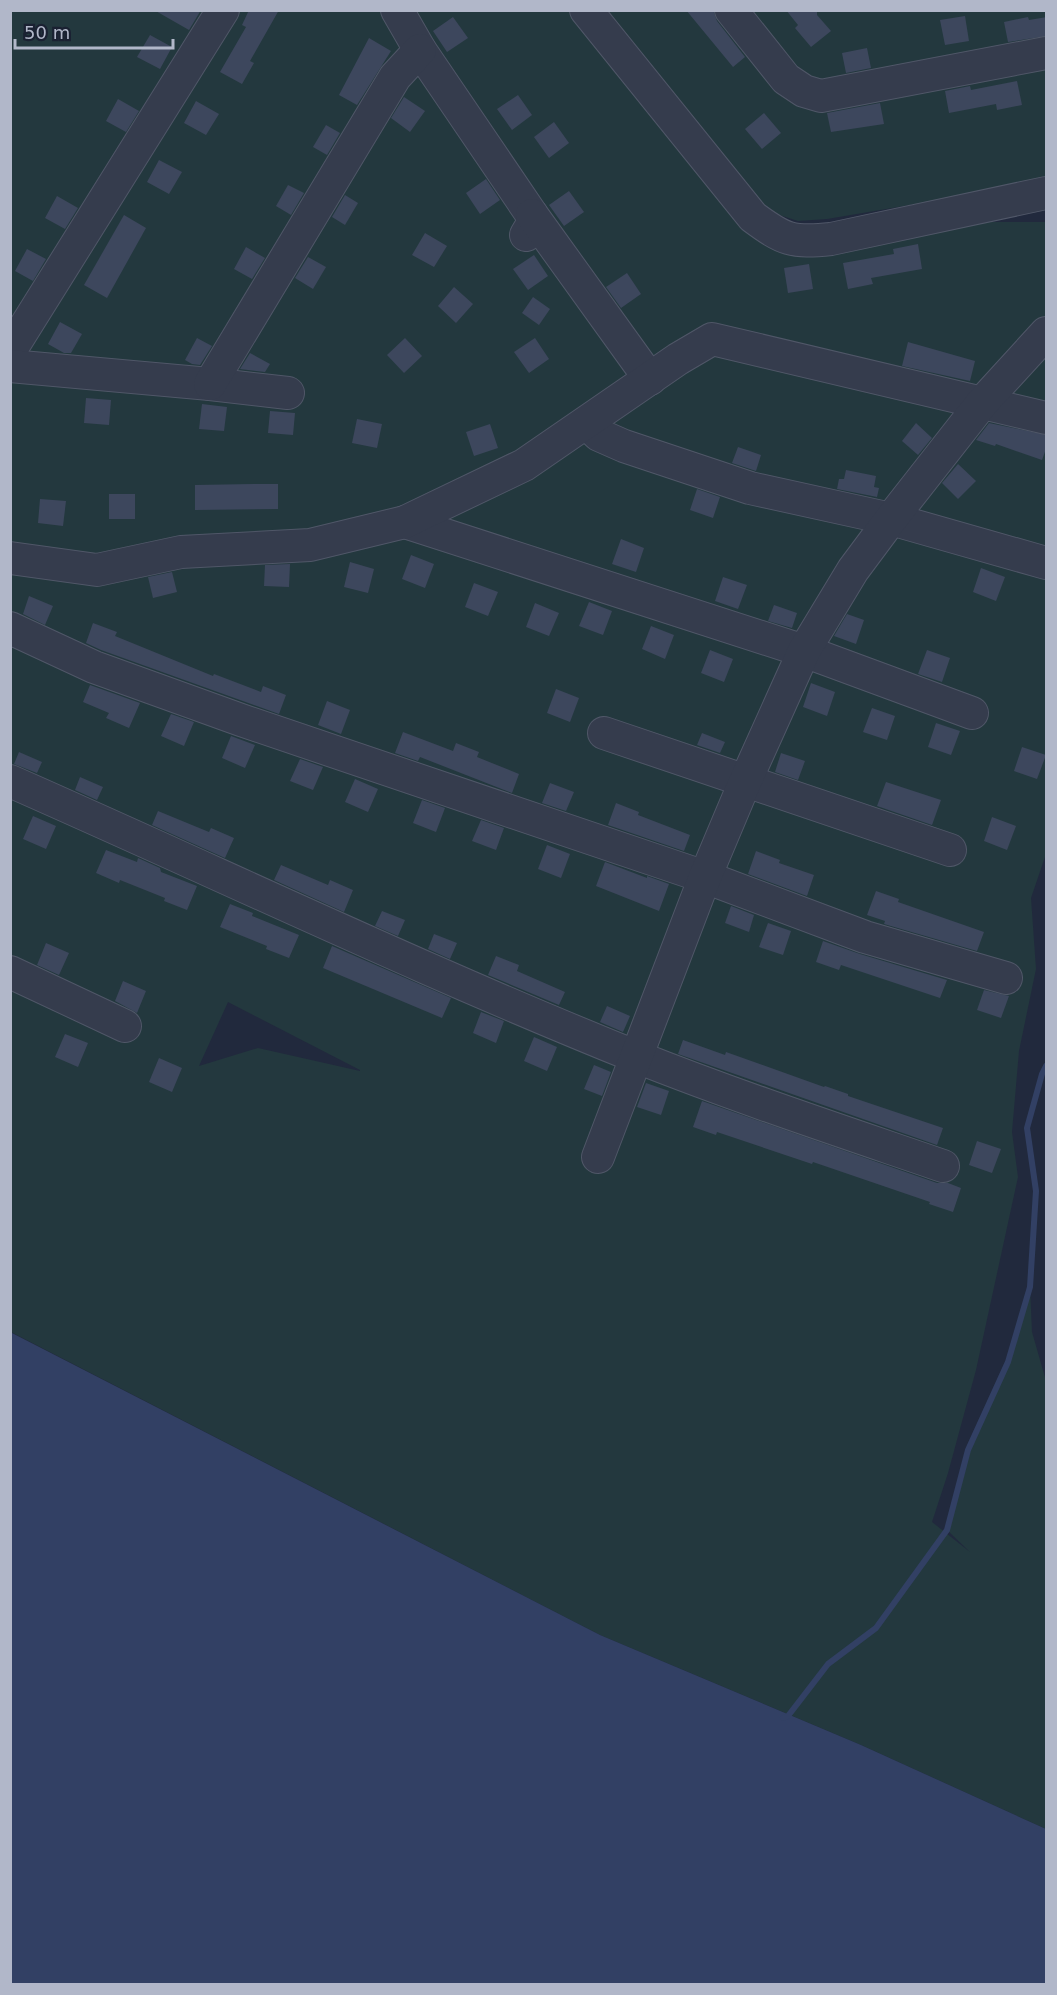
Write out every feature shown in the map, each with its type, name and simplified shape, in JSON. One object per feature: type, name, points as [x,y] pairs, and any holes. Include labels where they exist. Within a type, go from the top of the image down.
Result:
[{"type":"lane","points":[[10,351],[223,10]]},
{"type":"lane","points":[[397,10],[529,225],[650,379]]},
{"type":"lane","points":[[586,10],[753,217],[776,234],[802,242],[831,239],[1047,193]]},
{"type":"lane","points":[[731,10],[786,79],[804,91],[821,96],[1047,53]]},
{"type":"lane","points":[[210,384],[395,77],[420,50]]},
{"type":"lane","points":[[598,1157],[705,877],[804,651],[853,570],[891,519],[982,404],[1047,333]]},
{"type":"lane","points":[[10,558],[97,570],[181,552],[310,545],[405,522],[524,465],[712,339],[1047,418]]},
{"type":"lane","points":[[10,366],[288,393]]},
{"type":"lane","points":[[586,423],[599,435],[624,446],[750,488],[891,519],[1047,563]]},
{"type":"lane","points":[[405,522],[804,651],[972,713]]},
{"type":"lane","points":[[10,628],[94,667],[178,697],[705,877],[865,937],[1006,978]]},
{"type":"lane","points":[[604,733],[950,850]]},
{"type":"lane","points":[[10,781],[423,966],[636,1057],[754,1102],[943,1166]]},
{"type":"lane","points":[[10,972],[125,1026]]},
{"type":"green space","points":[[10,11],[570,11],[738,217],[765,238],[950,222],[1046,222],[1046,854],[1031,898],[1036,969],[1019,1051],[1012,1132],[1018,1177],[976,1370],[932,1522],[970,1552],[947,1530],[968,1450],[1008,1362],[1030,1287],[1032,1332],[1046,1381],[1046,1829],[861,1745],[600,1635],[11,1332]],"holes":[[[228,1002],[360,1070],[258,1048],[199,1066]]]},
{"type":"green space","points":[[601,11],[1046,11],[1046,182],[827,219],[798,221],[770,212],[732,176]]},
{"type":"water","points":[[10,1332],[600,1635],[861,1745],[1046,1829],[1046,1984],[11,1984]]},
{"type":"building","points":[[154,10],[201,10],[189,30]]},
{"type":"building","points":[[249,10],[279,10],[250,61],[254,63],[242,84],[220,72],[246,27],[242,25]]},
{"type":"building","points":[[686,10],[713,10],[717,21],[745,57],[733,67]]},
{"type":"building","points":[[786,10],[817,10],[817,15],[831,31],[811,47],[795,28],[798,25]]},
{"type":"building","points":[[965,16],[969,41],[945,45],[940,20]]},
{"type":"building","points":[[453,17],[468,38],[447,52],[433,31]]},
{"type":"building","points":[[1028,17],[1029,20],[1047,17],[1047,36],[1008,42],[1004,22]]},
{"type":"building","points":[[150,35],[172,47],[160,69],[137,57]]},
{"type":"building","points":[[369,38],[391,51],[357,105],[339,95]]},
{"type":"building","points":[[867,48],[871,68],[846,73],[842,53]]},
{"type":"building","points":[[1017,81],[1022,105],[997,110],[996,104],[949,113],[945,91],[970,86],[971,90]]},
{"type":"building","points":[[518,95],[532,115],[512,130],[497,109]]},
{"type":"building","points":[[404,97],[425,111],[410,132],[391,118]]},
{"type":"building","points":[[118,99],[139,111],[126,132],[106,121]]},
{"type":"building","points":[[196,101],[219,114],[206,135],[184,123]]},
{"type":"building","points":[[880,103],[884,124],[831,132],[827,113]]},
{"type":"building","points":[[764,113],[781,133],[762,149],[745,129]]},
{"type":"building","points":[[554,122],[569,143],[549,158],[534,137]]},
{"type":"building","points":[[326,125],[340,133],[327,155],[313,147]]},
{"type":"building","points":[[159,160],[182,172],[169,194],[147,182]]},
{"type":"building","points":[[486,179],[500,200],[480,214],[466,193]]},
{"type":"building","points":[[288,185],[304,193],[291,215],[276,206]]},
{"type":"building","points":[[569,191],[584,212],[564,226],[549,205]]},
{"type":"building","points":[[345,195],[358,203],[345,225],[332,217]]},
{"type":"building","points":[[57,196],[78,208],[65,229],[45,218]]},
{"type":"building","points":[[124,215],[146,228],[107,298],[84,285]]},
{"type":"building","points":[[425,233],[447,246],[434,267],[412,255]]},
{"type":"building","points":[[918,244],[922,269],[871,278],[873,284],[848,289],[843,263],[894,254],[893,249]]},
{"type":"building","points":[[246,247],[265,258],[252,279],[234,269]]},
{"type":"building","points":[[27,249],[46,259],[33,281],[15,271]]},
{"type":"building","points":[[534,255],[548,276],[528,290],[513,269]]},
{"type":"building","points":[[308,257],[326,267],[313,289],[295,278]]},
{"type":"building","points":[[809,264],[813,289],[788,293],[784,268]]},
{"type":"building","points":[[627,273],[641,294],[621,308],[606,287]]},
{"type":"building","points":[[454,287],[473,304],[456,323],[438,306]]},
{"type":"building","points":[[533,297],[550,309],[539,325],[522,313]]},
{"type":"building","points":[[60,322],[82,334],[71,353],[64,353],[48,344]]},
{"type":"building","points":[[197,338],[212,346],[200,365],[185,360]]},
{"type":"building","points":[[405,338],[422,356],[404,373],[387,355]]},
{"type":"building","points":[[535,338],[549,359],[529,373],[514,352]]},
{"type":"building","points":[[908,342],[975,361],[970,381],[902,366]]},
{"type":"building","points":[[250,353],[270,364],[265,372],[240,369]]},
{"type":"building","points":[[86,398],[111,400],[109,425],[84,423]]},
{"type":"building","points":[[202,404],[227,407],[224,431],[199,429]]},
{"type":"building","points":[[270,411],[295,413],[293,435],[268,433]]},
{"type":"building","points":[[357,419],[382,424],[377,448],[352,443]]},
{"type":"building","points":[[916,423],[932,438],[918,455],[902,441]]},
{"type":"building","points":[[989,423],[1047,435],[1047,446],[1042,460],[996,444],[995,446],[976,440]]},
{"type":"building","points":[[490,424],[498,448],[474,456],[466,432]]},
{"type":"building","points":[[738,447],[761,455],[756,471],[732,463]]},
{"type":"building","points":[[958,464],[976,481],[958,499],[942,483]]},
{"type":"building","points":[[846,470],[876,476],[874,487],[879,488],[877,497],[837,489],[839,479],[844,479]]},
{"type":"building","points":[[278,484],[278,509],[195,510],[195,485]]},
{"type":"building","points":[[697,489],[720,497],[713,518],[690,510]]},
{"type":"building","points":[[109,494],[135,494],[135,519],[109,519]]},
{"type":"building","points":[[40,499],[66,501],[63,526],[38,523]]},
{"type":"building","points":[[621,539],[644,548],[636,572],[612,564]]},
{"type":"building","points":[[411,555],[434,564],[425,588],[402,579]]},
{"type":"building","points":[[350,562],[374,569],[368,593],[344,587]]},
{"type":"building","points":[[290,564],[289,587],[264,586],[265,565]]},
{"type":"building","points":[[981,568],[1005,577],[996,601],[973,592]]},
{"type":"building","points":[[172,572],[177,592],[153,598],[148,577]]},
{"type":"building","points":[[723,577],[747,585],[738,609],[715,601]]},
{"type":"building","points":[[474,583],[498,592],[488,616],[465,607]]},
{"type":"building","points":[[29,596],[53,606],[45,625],[23,614]]},
{"type":"building","points":[[589,602],[612,611],[603,635],[579,626]]},
{"type":"building","points":[[535,603],[559,613],[549,636],[526,627]]},
{"type":"building","points":[[774,605],[797,613],[792,628],[768,621]]},
{"type":"building","points":[[847,614],[864,620],[856,644],[834,636]]},
{"type":"building","points":[[93,623],[117,632],[115,636],[213,676],[214,674],[261,692],[263,686],[286,695],[279,714],[86,643]]},
{"type":"building","points":[[651,626],[674,635],[665,659],[642,649]]},
{"type":"building","points":[[710,650],[733,659],[724,682],[701,673]]},
{"type":"building","points":[[927,650],[950,658],[942,682],[918,674]]},
{"type":"building","points":[[811,683],[835,692],[827,716],[803,707]]},
{"type":"building","points":[[90,685],[140,703],[129,728],[106,718],[109,713],[83,702]]},
{"type":"building","points":[[556,689],[579,698],[570,722],[547,713]]},
{"type":"building","points":[[327,701],[350,710],[341,734],[318,725]]},
{"type":"building","points":[[872,708],[895,716],[887,740],[863,732]]},
{"type":"building","points":[[171,714],[194,722],[184,746],[161,736]]},
{"type":"building","points":[[936,723],[960,731],[951,755],[928,747]]},
{"type":"building","points":[[403,732],[453,751],[456,743],[479,752],[477,757],[519,774],[512,793],[420,757],[418,761],[395,753]]},
{"type":"building","points":[[702,733],[725,742],[720,753],[697,745]]},
{"type":"building","points":[[231,736],[255,745],[245,768],[222,758]]},
{"type":"building","points":[[1022,747],[1046,755],[1037,779],[1014,771]]},
{"type":"building","points":[[19,752],[42,762],[37,773],[14,764]]},
{"type":"building","points":[[781,753],[805,761],[798,780],[775,772]]},
{"type":"building","points":[[300,759],[323,767],[313,790],[290,781]]},
{"type":"building","points":[[80,777],[103,787],[97,800],[75,790]]},
{"type":"building","points":[[355,779],[378,789],[368,812],[345,802]]},
{"type":"building","points":[[886,782],[941,800],[932,825],[877,806]]},
{"type":"building","points":[[550,783],[574,792],[566,811],[542,803]]},
{"type":"building","points":[[422,800],[445,808],[436,832],[413,823]]},
{"type":"building","points":[[616,803],[639,812],[638,815],[690,835],[684,851],[608,825]]},
{"type":"building","points":[[158,811],[209,832],[211,828],[234,838],[225,858],[152,825]]},
{"type":"building","points":[[33,816],[56,826],[46,849],[23,839]]},
{"type":"building","points":[[992,817],[1016,826],[1007,850],[984,841]]},
{"type":"building","points":[[481,820],[504,828],[496,850],[472,841]]},
{"type":"building","points":[[547,845],[570,854],[561,878],[538,869]]},
{"type":"building","points":[[106,850],[137,862],[138,858],[160,868],[161,872],[197,886],[187,910],[164,901],[165,898],[96,873]]},
{"type":"building","points":[[756,851],[780,860],[779,863],[814,875],[807,896],[748,874]]},
{"type":"building","points":[[605,862],[669,884],[659,911],[596,886]]},
{"type":"building","points":[[281,865],[328,885],[330,880],[353,890],[344,912],[274,880]]},
{"type":"building","points":[[876,891],[899,899],[898,902],[984,932],[977,951],[884,924],[885,921],[867,915]]},
{"type":"building","points":[[230,904],[253,913],[252,916],[299,935],[289,958],[266,949],[267,946],[220,927]]},
{"type":"building","points":[[731,906],[754,915],[749,932],[725,923]]},
{"type":"building","points":[[382,911],[405,920],[398,936],[375,926]]},
{"type":"building","points":[[768,923],[791,931],[783,955],[759,947]]},
{"type":"building","points":[[434,934],[457,943],[450,959],[428,949]]},
{"type":"building","points":[[823,941],[947,980],[940,998],[841,965],[839,970],[816,962]]},
{"type":"building","points":[[46,943],[69,953],[59,975],[37,965]]},
{"type":"building","points":[[332,946],[451,998],[442,1018],[323,968]]},
{"type":"building","points":[[496,956],[519,965],[517,971],[565,992],[559,1005],[488,975]]},
{"type":"building","points":[[123,981],[146,991],[137,1013],[115,1001]]},
{"type":"building","points":[[984,990],[1009,996],[1001,1018],[977,1010]]},
{"type":"building","points":[[607,1006],[630,1016],[623,1032],[600,1022]]},
{"type":"building","points":[[481,1012],[504,1021],[496,1043],[473,1033]]},
{"type":"building","points":[[65,1034],[88,1043],[78,1067],[55,1057]]},
{"type":"building","points":[[534,1037],[557,1047],[547,1071],[524,1061]]},
{"type":"building","points":[[683,1040],[725,1055],[726,1052],[943,1128],[937,1145],[678,1054]]},
{"type":"building","points":[[159,1058],[182,1068],[172,1092],[149,1082]]},
{"type":"building","points":[[594,1065],[611,1072],[602,1096],[584,1089]]},
{"type":"building","points":[[646,1083],[669,1091],[661,1115],[637,1107]]},
{"type":"building","points":[[702,1101],[937,1183],[948,1183],[961,1188],[953,1212],[813,1162],[812,1164],[717,1132],[716,1135],[693,1127]]},
{"type":"building","points":[[977,1141],[1001,1149],[992,1173],[969,1165]]},
{"type":"waterway","points":[[783,1718],[788,1716],[828,1664],[876,1628],[947,1530],[968,1450],[1008,1362],[1030,1287],[1036,1191],[1027,1128],[1046,1066]]}]
